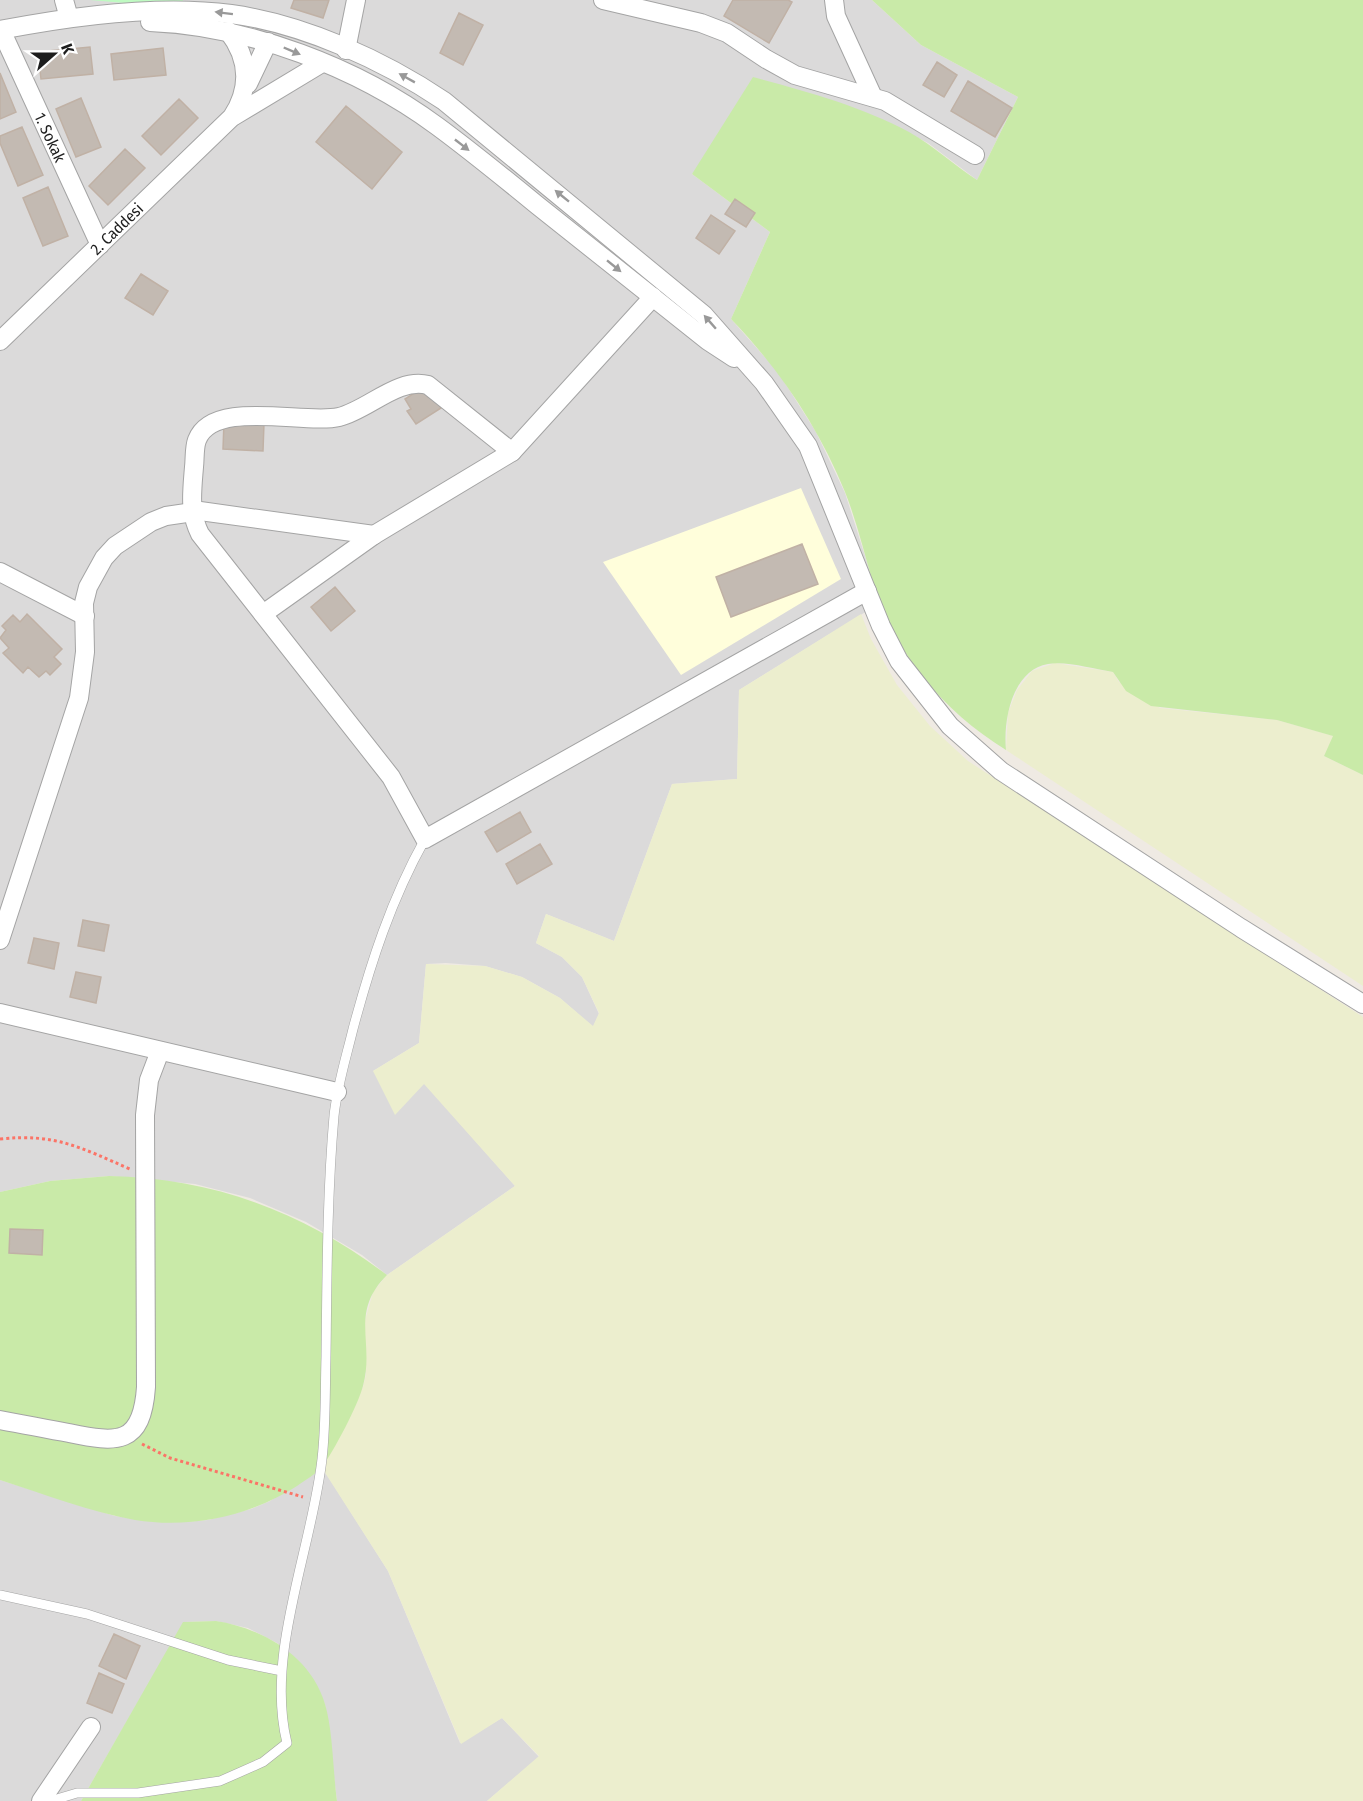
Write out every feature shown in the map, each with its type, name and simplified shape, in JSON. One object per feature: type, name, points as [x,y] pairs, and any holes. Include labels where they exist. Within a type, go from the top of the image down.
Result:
[{"type":"street","points":[[64,0],[69,18]]},
{"type":"street","points":[[346,50],[356,0]]},
{"type":"street","points":[[603,0],[714,27],[740,39],[766,59],[795,75],[885,100],[975,155]]},
{"type":"street","points":[[834,0],[836,16],[873,97]]},
{"type":"street","points":[[0,30],[69,18],[193,5],[275,23],[307,33],[421,86],[466,118],[704,315],[781,404],[808,446],[890,644],[915,684],[950,726],[983,758],[1241,928],[1363,1004]]},
{"type":"street","points":[[91,16],[118,22],[173,22],[228,31],[268,42],[381,90],[436,125],[708,341],[748,367]]},
{"type":"street","name":"1. Sokak","points":[[0,30],[100,245]]},
{"type":"street","points":[[228,31],[243,58],[245,90]]},
{"type":"street","points":[[232,117],[268,42]]},
{"type":"street","points":[[232,117],[321,63]]},
{"type":"street","name":"2. Caddesi","points":[[0,341],[232,117]]},
{"type":"street","points":[[263,614],[374,535],[512,452],[653,297]]},
{"type":"street","points":[[512,452],[428,385],[420,383],[408,384],[361,409],[339,417],[315,419],[230,417],[208,427],[197,440],[190,512],[205,542],[391,777],[425,839],[867,591]]},
{"type":"street","points":[[0,940],[79,698],[85,652],[84,603],[88,587],[104,558],[115,546],[151,522],[190,512],[374,535]]},
{"type":"street","points":[[0,572],[85,616]]},
{"type":"street","points":[[0,1013],[337,1092]]},
{"type":"street","points":[[0,1420],[106,1440],[130,1432],[136,1427],[142,1413],[146,1387],[146,1097],[160,1051]]},
{"type":"street","points":[[41,1801],[91,1727]]},
{"type":"lane","points":[[50,1801],[77,1793],[138,1793],[220,1780],[249,1770],[287,1743],[280,1708],[282,1671],[294,1596],[315,1500],[325,1428],[333,1141],[337,1092],[379,937],[396,894],[425,839]]},
{"type":"lane","points":[[0,1595],[87,1614],[228,1660],[282,1671]]},
{"type":"path","points":[[0,1139],[21,1137],[62,1140],[145,1175]]},
{"type":"path","points":[[130,1432],[159,1455],[315,1500]]},
{"type":"shaded area","points":[[0,0],[872,0],[921,45],[1018,97],[977,180],[928,143],[893,125],[785,86],[692,174],[770,232],[731,319],[778,372],[816,432],[845,493],[880,603],[739,690],[737,779],[672,784],[614,941],[546,914],[536,943],[562,957],[582,977],[599,1014],[593,1027],[560,998],[522,977],[485,966],[426,964],[419,1043],[373,1071],[424,1083],[515,1186],[387,1275],[362,1255],[306,1222],[250,1198],[195,1184],[109,1176],[50,1181],[0,1192]]},
{"type":"shaded area","points":[[801,488],[841,579],[681,675],[603,562]]},
{"type":"shaded area","points":[[861,614],[871,639],[897,685],[930,726],[968,761],[1363,1017],[1363,1801],[487,1801],[539,1756],[502,1718],[461,1744],[388,1571],[322,1468],[363,1387],[366,1374],[364,1324],[373,1292],[387,1275],[515,1186],[424,1084],[395,1115],[373,1071],[419,1043],[426,964],[485,966],[522,977],[560,998],[593,1026],[599,1013],[582,977],[562,957],[536,943],[546,914],[614,941],[672,784],[737,779],[739,690]]},
{"type":"shaded area","points":[[1055,663],[1113,672],[1119,682],[1160,708],[1277,720],[1334,736],[1324,756],[1363,775],[1363,986],[1006,750],[1008,713],[1017,690],[1032,671]]},
{"type":"shaded area","points":[[322,1467],[388,1571],[460,1743],[502,1718],[539,1757],[487,1801],[337,1801],[325,1704],[301,1664],[277,1643],[248,1628],[216,1621],[184,1622],[81,1801],[0,1801],[0,1480],[115,1516],[161,1522],[185,1522],[208,1520],[251,1509],[270,1501]]},
{"type":"green space","points":[[90,0],[183,0],[182,8]]},
{"type":"green space","points":[[872,0],[1363,0],[1363,775],[1324,756],[1333,736],[1277,720],[1151,706],[1126,691],[1113,672],[1063,664],[1048,664],[1036,668],[1018,686],[1008,712],[1006,750],[961,717],[942,699],[908,657],[883,609],[849,503],[823,444],[796,400],[766,358],[731,319],[770,232],[692,174],[753,77],[872,114],[918,137],[977,180],[1018,97],[921,45]]},
{"type":"green space","points":[[109,1176],[185,1183],[256,1203],[323,1233],[387,1275],[369,1302],[365,1328],[366,1370],[363,1386],[351,1416],[322,1467],[297,1486],[260,1505],[240,1512],[219,1518],[177,1523],[135,1520],[101,1512],[0,1480],[0,1192],[50,1181]]},
{"type":"green space","points":[[216,1621],[250,1630],[267,1638],[296,1658],[309,1672],[318,1687],[328,1715],[337,1801],[81,1801],[183,1622]]},
{"type":"building","points":[[294,0],[329,0],[323,18],[291,8]]},
{"type":"building","points":[[733,0],[788,0],[792,2],[769,43],[724,16]]},
{"type":"building","points":[[459,13],[483,25],[463,65],[440,53]]},
{"type":"building","points":[[90,47],[93,74],[41,79],[38,52]]},
{"type":"building","points":[[163,48],[166,75],[114,80],[111,54]]},
{"type":"building","points":[[937,62],[957,75],[944,97],[923,85]]},
{"type":"building","points":[[0,73],[16,112],[0,119]]},
{"type":"building","points":[[968,81],[1012,108],[995,137],[951,111]]},
{"type":"building","points":[[81,98],[101,147],[76,157],[56,109]]},
{"type":"building","points":[[179,99],[198,118],[161,155],[142,136]]},
{"type":"building","points":[[346,106],[402,152],[372,189],[316,142]]},
{"type":"building","points":[[22,127],[43,175],[18,186],[0,143],[0,136]]},
{"type":"building","points":[[125,149],[145,168],[108,205],[89,186]]},
{"type":"building","points":[[48,187],[68,236],[43,246],[23,198]]},
{"type":"building","points":[[735,199],[755,213],[746,227],[725,214]]},
{"type":"building","points":[[711,215],[735,231],[719,254],[696,238]]},
{"type":"building","points":[[141,274],[168,291],[153,315],[125,298]]},
{"type":"building","points":[[422,388],[428,397],[432,395],[441,408],[416,424],[407,411],[411,409],[405,399]]},
{"type":"building","points":[[224,422],[264,423],[263,451],[223,449]]},
{"type":"building","points":[[802,544],[818,584],[731,617],[716,577]]},
{"type":"building","points":[[335,587],[355,611],[331,631],[311,607]]},
{"type":"building","points":[[27,614],[62,649],[54,657],[61,664],[50,675],[46,671],[39,677],[28,667],[23,673],[3,653],[9,648],[0,638],[6,630],[2,626],[13,615],[20,622]]},
{"type":"building","points":[[520,812],[531,832],[497,852],[485,832]]},
{"type":"building","points":[[540,844],[552,864],[517,884],[506,864]]},
{"type":"building","points":[[83,920],[109,925],[104,951],[78,946]]},
{"type":"building","points":[[34,938],[59,943],[54,969],[28,963]]},
{"type":"building","points":[[76,972],[101,977],[96,1003],[70,997]]},
{"type":"building","points":[[10,1229],[43,1230],[42,1255],[9,1253]]},
{"type":"building","points":[[114,1634],[140,1646],[126,1679],[99,1666]]},
{"type":"building","points":[[99,1673],[124,1684],[112,1713],[87,1703]]}]
